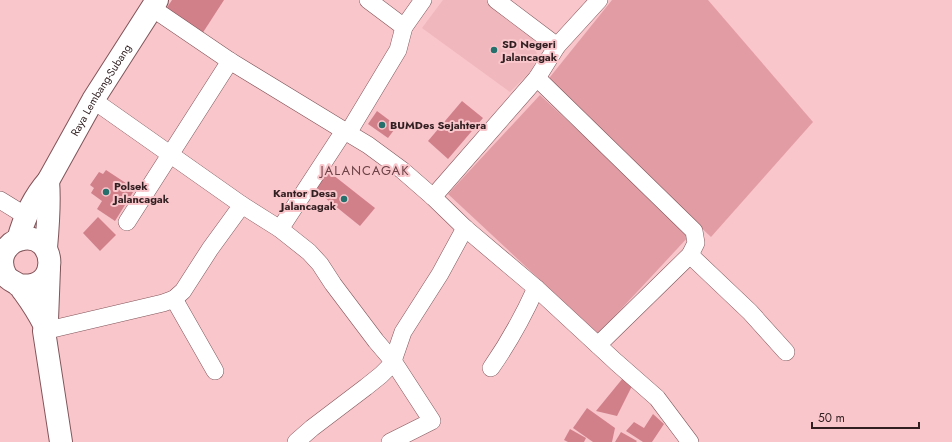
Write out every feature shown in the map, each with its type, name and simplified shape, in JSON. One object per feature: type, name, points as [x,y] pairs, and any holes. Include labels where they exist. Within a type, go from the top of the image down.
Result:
[{"type":"main road","name":"Raya Lembang-Subang","points":[[18,240],[22,225],[39,191],[48,181],[93,100],[154,4]]},
{"type":"main road","points":[[44,329],[47,320],[48,181]]},
{"type":"main road","points":[[12,287],[34,285],[41,281],[46,275],[47,258],[41,244],[34,240],[26,238],[12,243],[7,248],[1,262],[6,276],[12,281],[12,287],[39,315],[44,329],[61,442]]},
{"type":"street","points":[[368,0],[404,27]]},
{"type":"street","points":[[280,229],[346,132],[398,50],[404,27],[422,0]]},
{"type":"street","points":[[496,0],[557,46]]},
{"type":"street","points":[[433,197],[537,78],[557,46],[599,0]]},
{"type":"street","points":[[154,4],[230,61],[368,145],[396,166],[433,197],[465,228],[536,288],[657,398],[690,442]]},
{"type":"street","points":[[127,222],[230,61]]},
{"type":"street","points":[[537,78],[694,231],[696,244],[690,255],[598,345]]},
{"type":"street","points":[[93,100],[280,229],[309,252],[320,264],[333,284],[393,361],[432,421],[390,442]]},
{"type":"street","points":[[0,200],[26,216]]},
{"type":"street","points":[[44,329],[163,303],[174,299],[182,291],[242,204]]},
{"type":"street","points":[[296,442],[381,375],[389,367],[393,361],[404,332],[440,274],[465,228]]},
{"type":"street","points":[[690,255],[750,312],[786,352]]},
{"type":"street","points":[[491,368],[514,333],[536,288]]},
{"type":"street","points":[[174,299],[214,371]]},
{"type":"shaded area","name":"SD Negeri Jalancagak","points":[[443,0],[487,0],[530,32],[537,55],[532,70],[510,92],[422,28]]},
{"type":"shaded area","points":[[612,0],[708,0],[813,122],[711,237],[546,82]]},
{"type":"shaded area","points":[[540,95],[690,235],[598,334],[448,194]]},
{"type":"building","points":[[172,0],[224,0],[202,34],[166,9]]},
{"type":"building","points":[[462,101],[483,118],[448,159],[428,141]]},
{"type":"building","name":"BUMDes Sejahtera","points":[[377,111],[397,126],[388,138],[368,124]]},
{"type":"building","points":[[106,170],[135,189],[115,221],[97,209],[102,201],[91,193],[94,188],[90,185],[99,172],[103,174]]},
{"type":"building","name":"Kantor Desa Jalancagak","points":[[328,171],[375,208],[360,226],[314,189]]},
{"type":"building","points":[[98,217],[116,235],[100,251],[83,233]]},
{"type":"building","points":[[623,378],[632,386],[617,416],[596,411]]},
{"type":"building","points":[[587,408],[615,428],[612,442],[593,442],[573,428]]},
{"type":"building","points":[[653,414],[664,424],[652,442],[643,442],[626,431],[634,422],[644,428]]},
{"type":"building","points":[[570,429],[586,438],[584,442],[568,442],[564,440]]},
{"type":"building","points":[[621,432],[637,441],[615,442]]},
{"type":"place","name":"SD Negeri Jalancagak","points":[[494,50]]},
{"type":"place","name":"BUMDes Sejahtera","points":[[382,125]]},
{"type":"place","name":"Polsek Jalancagak","points":[[106,192]]},
{"type":"place","name":"Kantor Desa Jalancagak","points":[[344,199]]},
{"type":"district","name":"JALANCAGAK","points":[[365,170]]}]
